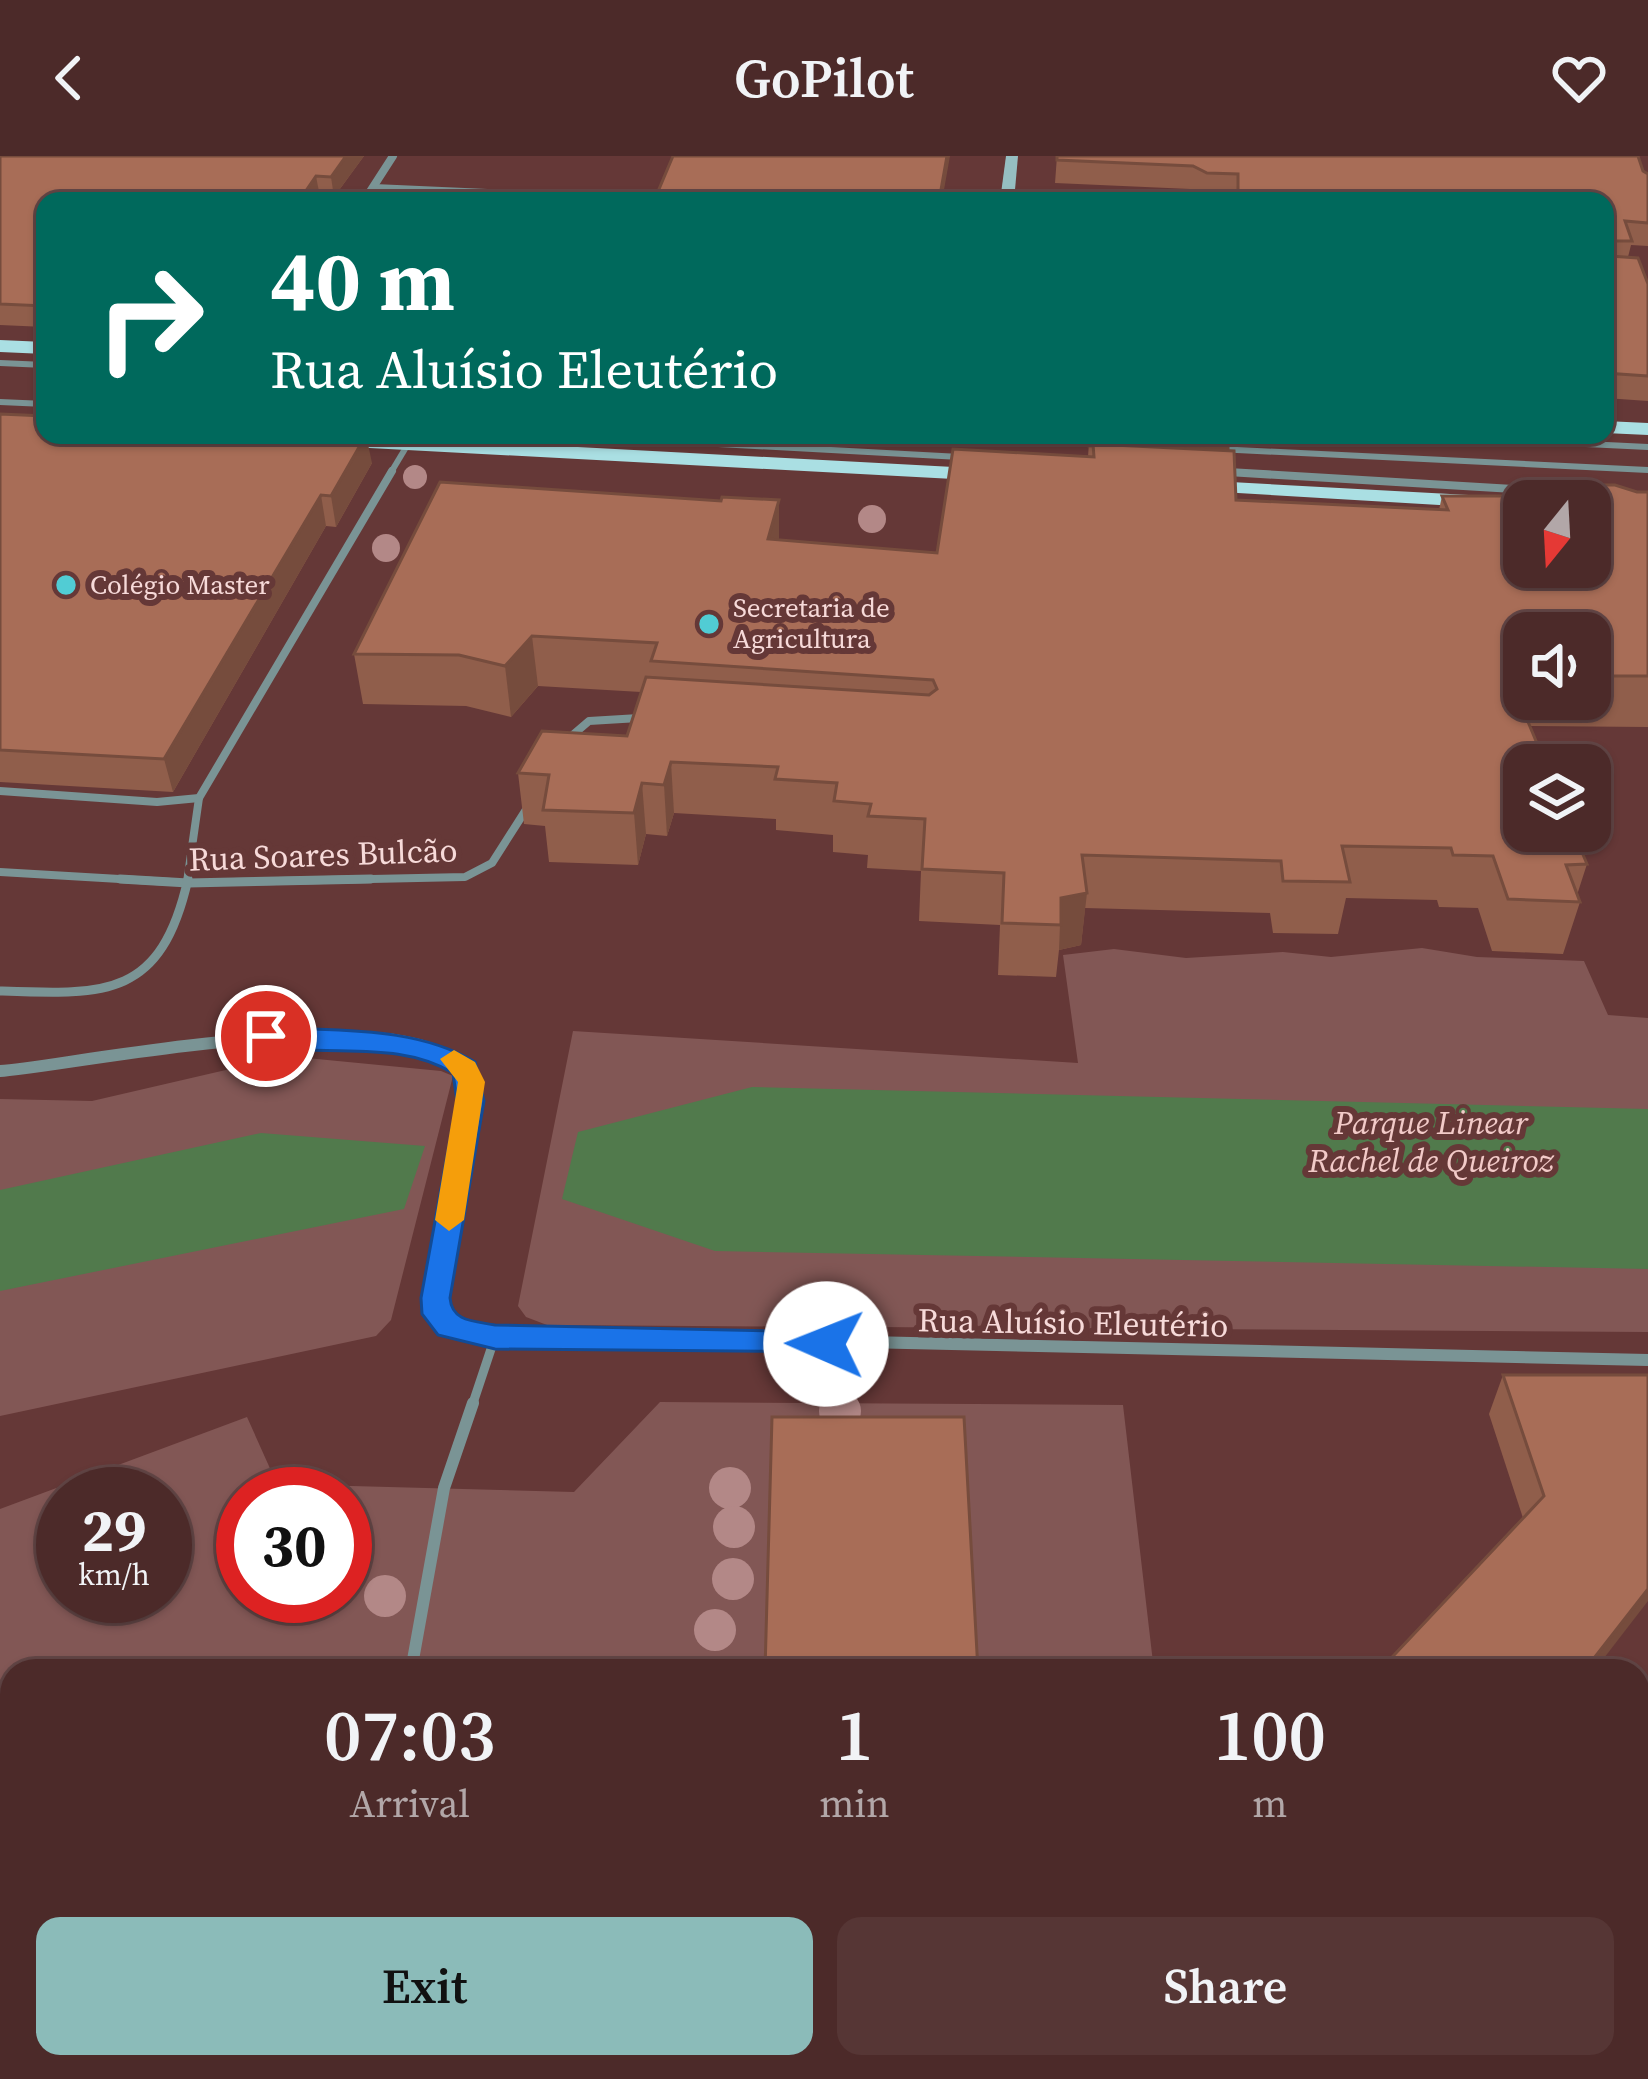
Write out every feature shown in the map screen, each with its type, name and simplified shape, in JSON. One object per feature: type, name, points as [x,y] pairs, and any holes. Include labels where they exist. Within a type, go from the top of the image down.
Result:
[{"type":"main road","points":[[0,346],[36,348]]},
{"type":"main road","points":[[0,420],[36,422]]},
{"type":"main road","points":[[1614,427],[1648,429]]},
{"type":"main road","points":[[408,444],[1025,477]]},
{"type":"main road","points":[[1168,484],[1503,503]]},
{"type":"street","points":[[370,192],[393,156]]},
{"type":"street","points":[[1008,192],[1012,156]]},
{"type":"street","name":"Rua Aluísio Eleutério","points":[[0,1071],[58,1069],[266,1036],[362,1039],[453,1058],[466,1069],[470,1101],[436,1314],[448,1327],[495,1337],[1648,1360]]},
{"type":"lane","points":[[374,187],[468,192]]},
{"type":"lane","points":[[0,362],[36,364]]},
{"type":"lane","points":[[0,402],[36,404]]},
{"type":"lane","points":[[0,991],[112,989],[134,980],[165,948],[188,883],[199,798],[408,444]]},
{"type":"lane","points":[[722,444],[968,457]]},
{"type":"lane","points":[[1572,444],[1648,448]]},
{"type":"lane","points":[[1211,448],[1648,470]]},
{"type":"lane","points":[[1224,472],[1503,488]]},
{"type":"lane","points":[[560,750],[573,731],[589,722],[640,718]]},
{"type":"lane","name":"Rua Soares Bulcão","points":[[0,872],[188,883],[465,877],[492,862],[506,846],[538,789]]},
{"type":"lane","points":[[0,791],[157,802],[199,798]]},
{"type":"lane","points":[[413,1659],[444,1488],[495,1337]]},
{"type":"green space","name":"Parque Linear Rachel de Queiroz","points":[[1422,948],[1477,957],[1584,961],[1608,1015],[1648,1018],[1648,1332],[547,1325],[526,1317],[518,1306],[573,1031],[1078,1063],[1063,955],[1114,949],[1186,958],[1283,952],[1331,957]]},
{"type":"green space","points":[[286,1056],[453,1076],[391,1320],[376,1336],[0,1416],[0,1099],[92,1101]]},
{"type":"green space","points":[[660,1402],[1123,1405],[1153,1659],[0,1659],[0,1509],[36,1496],[36,1623],[192,1623],[192,1467],[113,1467],[247,1417],[269,1467],[216,1467],[216,1623],[372,1623],[372,1487],[574,1492]]},
{"type":"shaded area","points":[[752,1087],[1648,1109],[1648,1269],[715,1251],[562,1199],[578,1132]]},
{"type":"shaded area","points":[[261,1133],[425,1146],[404,1209],[0,1291],[0,1190]]},
{"type":"building","points":[[0,156],[346,156],[331,177],[316,176],[305,192],[36,192],[36,306],[0,304]]},
{"type":"building","points":[[673,156],[947,156],[941,192],[658,192]]},
{"type":"building","points":[[1057,156],[1638,156],[1648,174],[1648,223],[1625,221],[1632,241],[1614,241],[1614,192],[1238,192],[1238,174],[1207,173],[1193,166],[1057,160]]},
{"type":"building","points":[[1614,256],[1638,258],[1648,284],[1648,376],[1614,374]]},
{"type":"building","points":[[0,414],[36,416],[36,444],[361,444],[331,496],[321,495],[164,759],[0,750]]},
{"type":"building","points":[[1093,444],[1228,448],[1228,451]]},
{"type":"building","points":[[1093,444],[1234,451],[1236,500],[1448,510],[1442,496],[1503,496],[1503,588],[1611,588],[1611,485],[1648,492],[1648,676],[1611,676],[1611,612],[1503,612],[1503,720],[1527,720],[1537,744],[1503,744],[1503,852],[1582,852],[1587,864],[1566,865],[1580,902],[1508,899],[1493,856],[1453,855],[1451,848],[1342,846],[1350,882],[1283,881],[1281,861],[1082,855],[1087,893],[1061,898],[1061,925],[1002,923],[1004,873],[922,869],[925,819],[868,816],[871,804],[834,801],[837,783],[775,779],[778,767],[671,762],[664,785],[642,783],[634,813],[543,810],[549,775],[518,773],[542,731],[627,736],[646,677],[929,695],[937,689],[933,680],[651,661],[657,643],[532,636],[505,666],[459,655],[354,654],[440,482],[721,501],[722,497],[779,500],[768,539],[937,553],[953,449],[1094,457]]},
{"type":"building","points":[[1503,1375],[1648,1375],[1648,1589],[1593,1659],[1390,1659],[1544,1496]]},
{"type":"building","points":[[772,1417],[964,1417],[977,1659],[765,1659]]},
{"type":"slow traffic","points":[[449,1220],[471,1082],[466,1069],[454,1059]]},
{"type":"place","name":"Colégio Master","points":[[66,585]]},
{"type":"place","name":"Secretaria de Agricultura","points":[[709,624]]},
{"type":"route","points":[[266,1036],[404,1045],[453,1058],[466,1069],[470,1101],[436,1298],[436,1314],[448,1327],[495,1337],[826,1344]]}]
